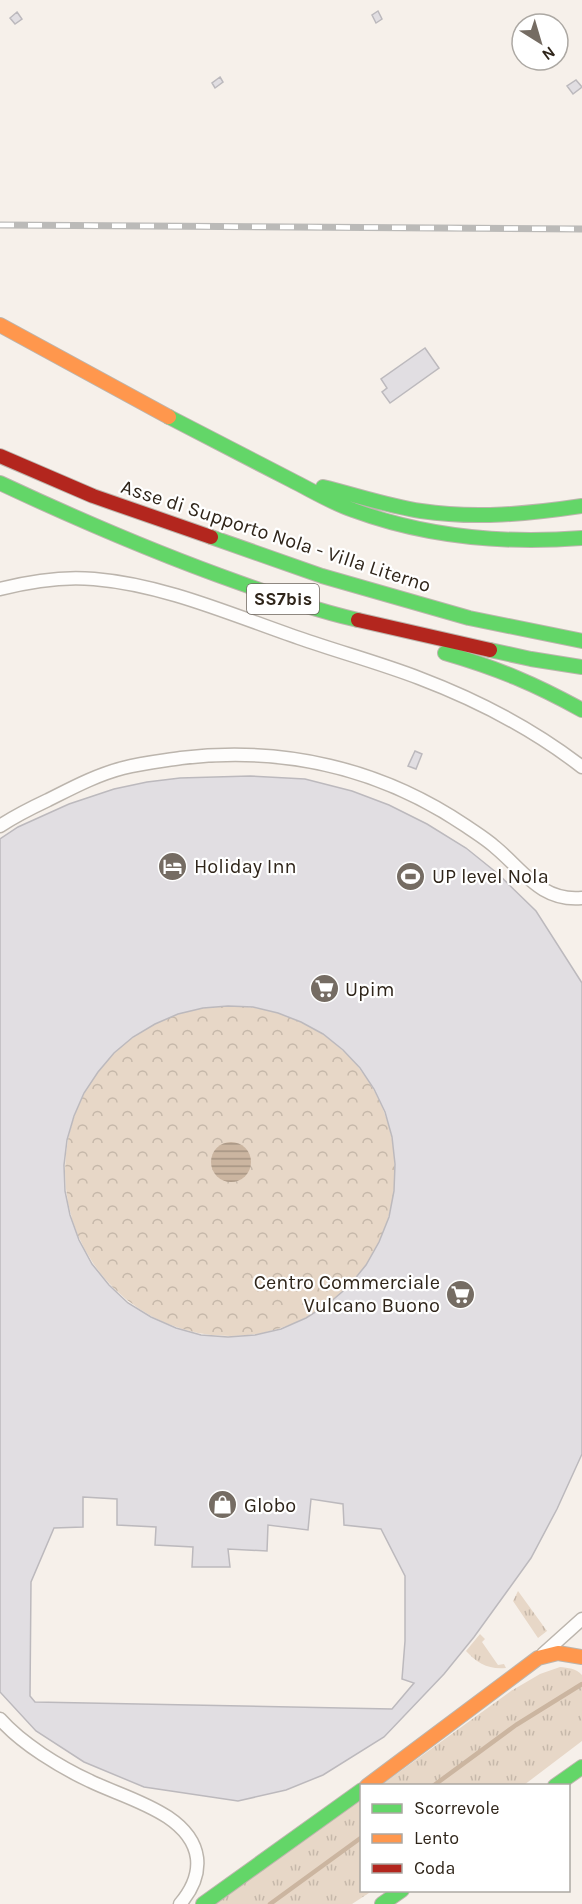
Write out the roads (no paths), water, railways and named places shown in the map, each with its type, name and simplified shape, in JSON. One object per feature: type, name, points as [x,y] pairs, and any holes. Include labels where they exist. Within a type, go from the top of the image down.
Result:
[{"type":"main road","points":[[0,325],[351,510],[405,526],[450,535],[496,540],[545,541],[582,537]]},
{"type":"main road","name":"Asse di Supporto Nola - Villa Literno","points":[[0,456],[93,496],[322,576],[469,618],[582,641]]},
{"type":"main road","points":[[287,478],[420,511],[466,516],[548,512],[582,506]]},
{"type":"main road","name":"SS7bis","points":[[0,483],[70,516],[180,562],[319,611],[531,659],[582,667]]},
{"type":"main road","points":[[319,611],[490,666],[540,687],[582,710]]},
{"type":"main road","points":[[469,618],[582,630]]},
{"type":"main road","points":[[368,1784],[538,1658],[558,1653],[582,1657]]},
{"type":"main road","points":[[556,1784],[582,1767]]},
{"type":"main road","points":[[202,1904],[360,1791]]},
{"type":"main road","points":[[382,1904],[399,1892]]},
{"type":"street","points":[[0,589],[72,577],[120,582],[172,594],[381,664],[461,694],[533,733],[582,767]]},
{"type":"street","points":[[0,826],[64,791],[122,768],[156,761],[220,754],[286,757],[318,763],[413,795],[441,810],[494,846],[539,888],[559,895],[582,897]]},
{"type":"street","points":[[538,1658],[582,1619]]},
{"type":"street","points":[[0,1719],[63,1767],[162,1814],[182,1828],[196,1851],[198,1868],[193,1886],[180,1904]]},
{"type":"waterway","points":[[436,1784],[516,1725],[582,1684]]},
{"type":"waterway","points":[[270,1904],[360,1838]]},
{"type":"railway","points":[[0,225],[582,229]]},
{"type":"place","name":"Holiday Inn","points":[[173,866]]},
{"type":"place","name":"UP level Nola","points":[[411,876]]},
{"type":"place","name":"Upim","points":[[324,989]]},
{"type":"place","name":"Centro Commerciale Vulcano Buono","points":[[461,1294]]},
{"type":"place","name":"Globo","points":[[223,1505]]}]
